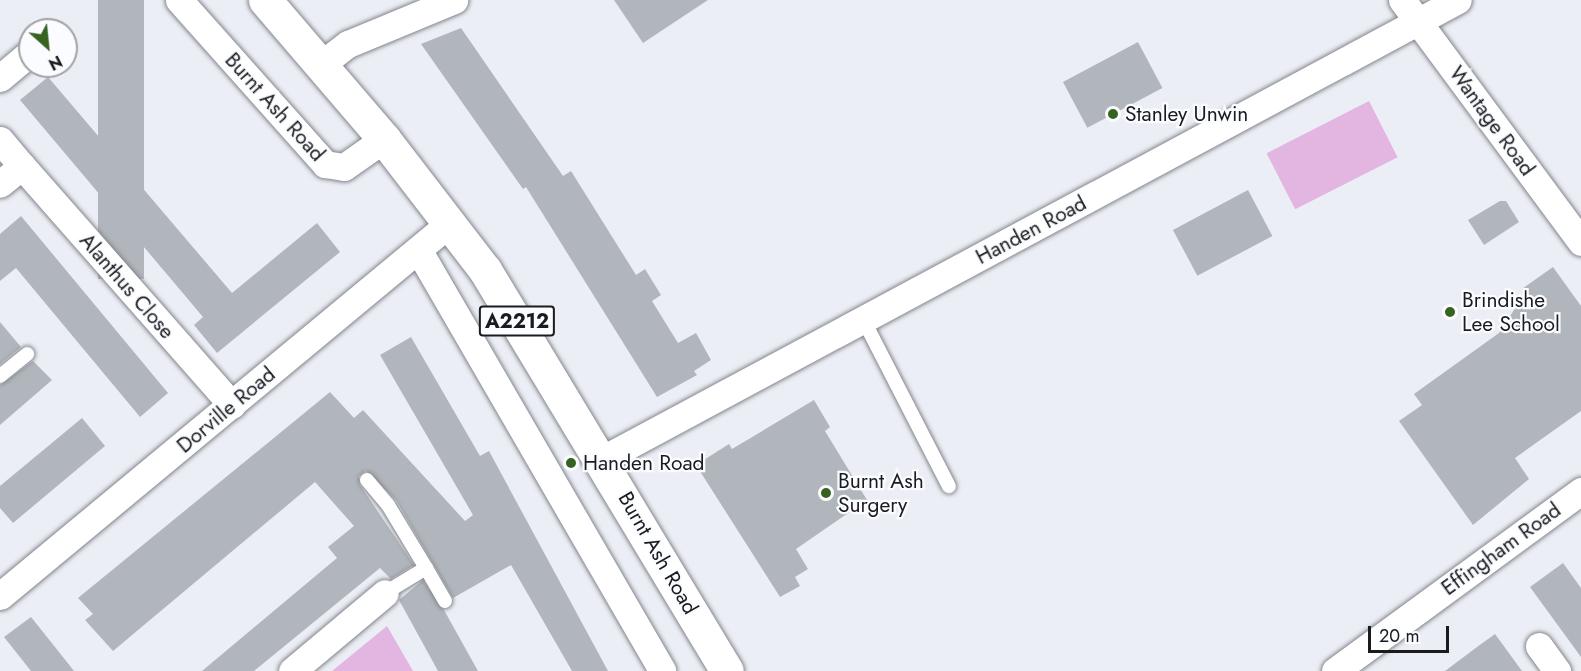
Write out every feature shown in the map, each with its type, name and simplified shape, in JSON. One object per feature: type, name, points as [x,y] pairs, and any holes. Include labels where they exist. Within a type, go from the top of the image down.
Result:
[{"type":"main road","name":"Burnt Ash Road","points":[[265,0],[322,64],[451,222],[603,459],[727,671]]},
{"type":"street","name":"Burnt Ash Road","points":[[179,0],[325,164],[344,167],[384,139]]},
{"type":"street","points":[[322,64],[348,44],[454,0]]},
{"type":"street","name":"Wantage Road","points":[[1402,0],[1581,242]]},
{"type":"street","name":"Handen Road","points":[[603,459],[1458,0]]},
{"type":"street","points":[[0,78],[18,63]]},
{"type":"street","name":"Alanthus Close","points":[[0,140],[232,405]]},
{"type":"street","points":[[0,184],[22,166]]},
{"type":"street","name":"Dorville Road","points":[[0,596],[451,222]]},
{"type":"street","points":[[418,251],[662,671]]},
{"type":"street","name":"Effingham Road","points":[[1335,671],[1581,491]]},
{"type":"street","points":[[299,669],[385,593]]},
{"type":"street","points":[[1539,646],[1557,671]]},
{"type":"lane","points":[[863,319],[949,486]]},
{"type":"lane","points":[[0,376],[27,354]]},
{"type":"lane","points":[[367,480],[388,505],[445,601]]},
{"type":"lane","points":[[385,593],[426,568]]},
{"type":"shaded area","points":[[1369,101],[1398,157],[1295,209],[1267,153]]},
{"type":"shaded area","points":[[387,626],[413,671],[332,671]]},
{"type":"building","points":[[98,0],[144,0],[144,279],[98,279]]},
{"type":"building","points":[[614,0],[708,0],[643,43]]},
{"type":"building","points":[[461,28],[563,176],[571,171],[636,275],[645,269],[661,295],[652,301],[678,343],[696,333],[711,360],[694,371],[697,375],[657,397],[526,187],[523,189],[421,44]]},
{"type":"building","points":[[1138,42],[1162,88],[1087,128],[1063,82]]},
{"type":"building","points":[[49,78],[232,293],[317,223],[340,252],[217,353],[194,325],[203,317],[20,100]]},
{"type":"building","points":[[1248,190],[1272,236],[1197,276],[1173,230]]},
{"type":"building","points":[[1500,201],[1506,201],[1519,222],[1484,245],[1468,220]]},
{"type":"building","points":[[21,216],[168,393],[140,417],[16,268],[0,281],[0,234]]},
{"type":"building","points":[[1553,267],[1581,306],[1581,411],[1515,458],[1529,479],[1473,525],[1399,421],[1422,405],[1414,394],[1499,333],[1525,293],[1522,289]]},
{"type":"building","points":[[0,322],[21,347],[0,364]]},
{"type":"building","points":[[411,337],[480,456],[489,451],[608,671],[572,671],[511,565],[453,598],[396,500],[366,471],[359,476],[360,485],[414,565],[391,579],[380,568],[254,671],[202,671],[337,558],[328,547],[354,526],[315,482],[113,651],[85,620],[93,614],[78,598],[330,392],[354,418],[363,410],[465,521],[473,515],[380,355]]},
{"type":"building","points":[[33,361],[52,380],[0,425],[0,385]]},
{"type":"building","name":"Burnt Ash Surgery","points":[[814,400],[830,427],[825,431],[867,500],[796,549],[808,569],[795,577],[800,586],[780,597],[696,465],[729,444],[732,449]]},
{"type":"building","points":[[82,418],[105,446],[13,523],[0,508],[0,486]]},
{"type":"building","points":[[1563,563],[1581,588],[1581,657],[1530,587]]},
{"type":"building","points":[[423,580],[444,610],[478,671],[438,671],[399,600]]},
{"type":"building","points":[[31,617],[74,671],[31,671],[4,637]]},
{"type":"building","points":[[1495,634],[1522,671],[1445,671],[1477,647]]},
{"type":"place","name":"Stanley Unwin","points":[[1113,114]]},
{"type":"place","name":"Brindishe Lee School","points":[[1450,312]]},
{"type":"place","name":"Handen Road","points":[[571,463]]},
{"type":"place","name":"Burnt Ash Surgery","points":[[826,493]]}]
